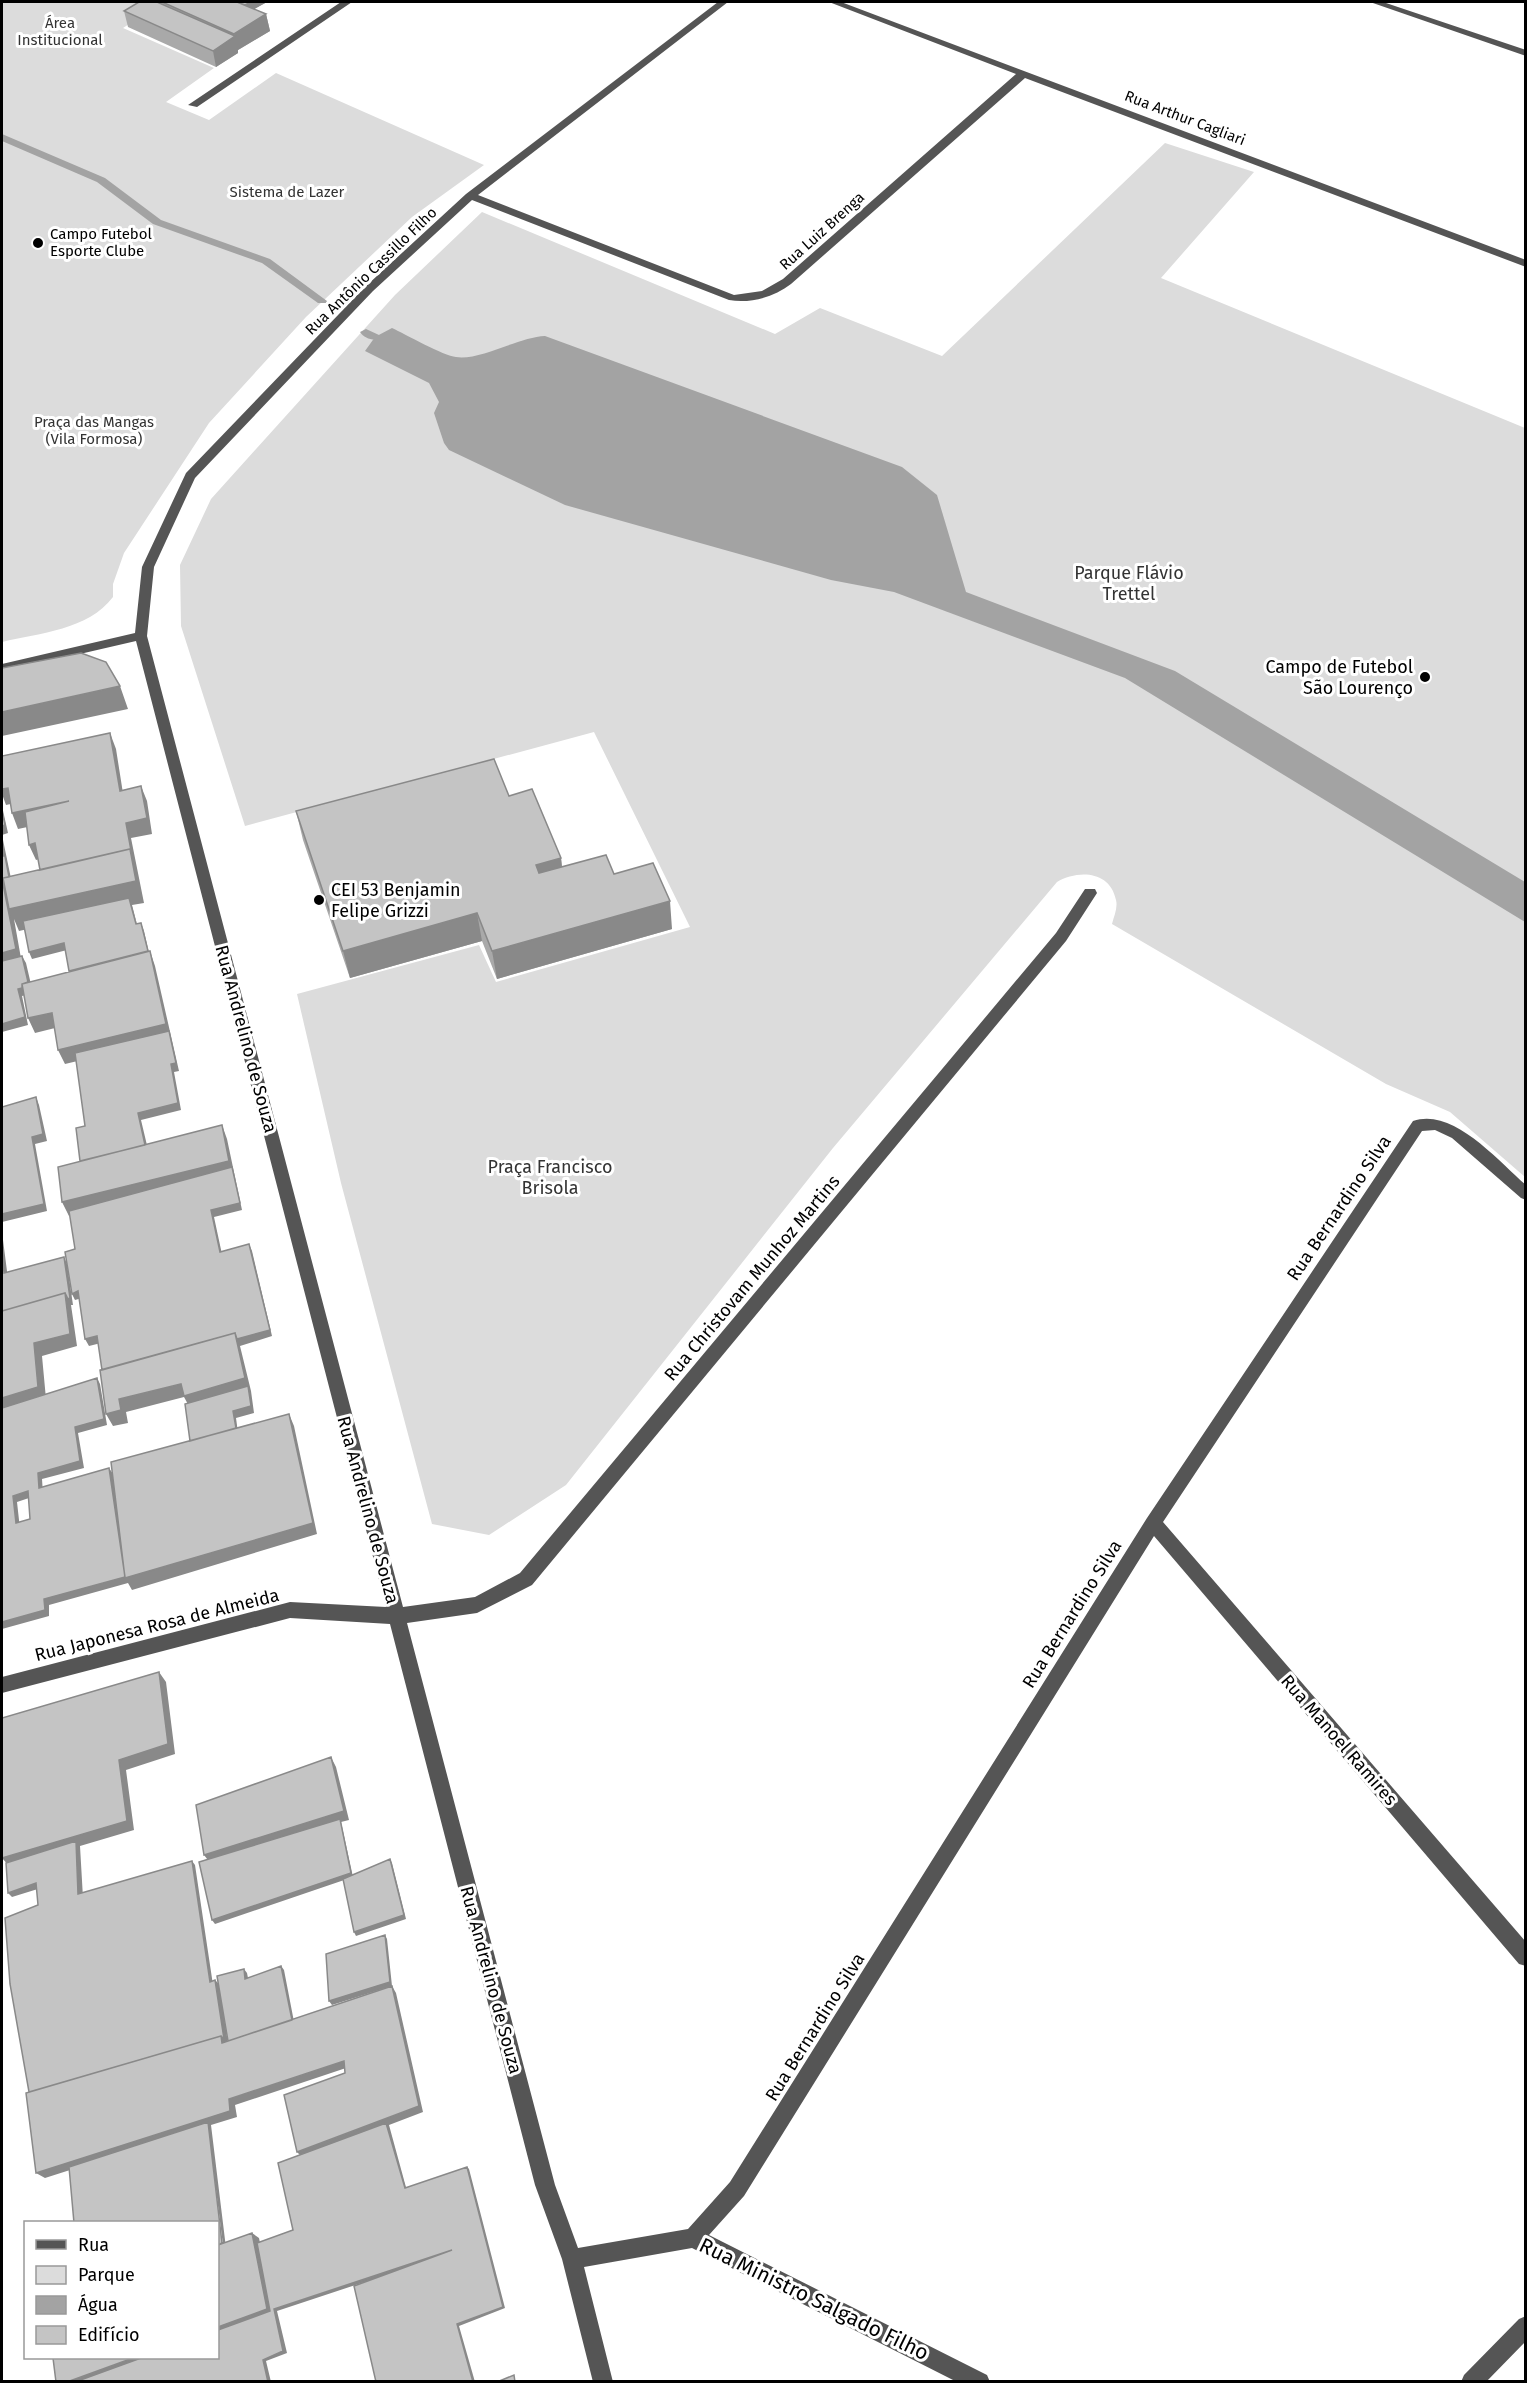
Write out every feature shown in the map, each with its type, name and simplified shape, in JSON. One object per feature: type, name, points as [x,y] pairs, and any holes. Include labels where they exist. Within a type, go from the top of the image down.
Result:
[{"type":"street","points":[[193,105],[347,2]]},
{"type":"street","name":"Rua Antônio Cassillo Filho","points":[[141,636],[148,567],[190,476],[369,290],[470,196],[723,2]]},
{"type":"street","name":"Rua Arthur Cagliari","points":[[834,2],[1526,264]]},
{"type":"street","points":[[1375,2],[1526,53]]},
{"type":"street","name":"Rua Luiz Brenga","points":[[470,196],[733,298],[756,297],[781,288],[804,265],[1024,74]]},
{"type":"street","points":[[2,668],[141,636]]},
{"type":"street","name":"Rua Andrelino de Souza","points":[[141,636],[545,2185],[572,2259],[603,2382]]},
{"type":"street","name":"Rua Christovam Munhoz Martins","points":[[396,1616],[477,1605],[526,1579],[1061,938],[1090,893]]},
{"type":"street","name":"Rua Bernardino Silva","points":[[693,2238],[737,2189],[1152,1523],[1418,1125],[1437,1124],[1457,1134],[1526,1194]]},
{"type":"street","name":"Rua Manoel Ramires","points":[[1152,1523],[1526,1957]]},
{"type":"street","name":"Rua Japonesa Rosa de Almeida","points":[[2,1685],[290,1610],[396,1616]]},
{"type":"street","name":"Rua Ministro Salgado Filho","points":[[572,2259],[693,2238],[980,2382]]},
{"type":"street","points":[[1472,2382],[1526,2326]]},
{"type":"green space","points":[[2,2],[163,2],[123,28],[214,68],[166,102],[209,120],[276,73],[484,165],[412,217],[306,317],[209,423],[124,553],[113,584],[113,597],[103,608],[77,623],[47,633],[2,642]]},
{"type":"green space","name":"Parque Flávio Trettel","points":[[1165,143],[1254,172],[1161,278],[1525,428],[1525,1177],[1450,1112],[1386,1084],[1112,924],[1116,900],[1113,890],[1100,878],[1083,875],[1065,878],[1057,882],[833,1148],[566,1485],[489,1535],[432,1524],[341,1183],[297,994],[479,945],[496,982],[690,927],[594,732],[245,826],[181,626],[180,565],[211,499],[395,295],[482,212],[775,334],[820,308],[942,356]]},
{"type":"water","points":[[392,328],[456,357],[476,356],[523,340],[545,336],[902,467],[937,495],[966,592],[1175,671],[1525,882],[1525,922],[1125,678],[894,592],[831,580],[565,505],[449,450],[444,443],[434,413],[439,402],[429,383],[365,351],[375,337]]},
{"type":"building","points":[[139,2],[157,2],[235,36],[213,51],[124,11]]},
{"type":"building","points":[[162,2],[237,2],[266,14],[234,34]]},
{"type":"building","points":[[81,653],[106,662],[120,686],[2,712],[2,668]]},
{"type":"building","points":[[110,733],[120,791],[141,786],[147,818],[126,823],[132,856],[130,849],[40,870],[35,843],[29,845],[25,812],[69,801],[12,813],[8,788],[2,789],[2,756]]},
{"type":"building","points":[[494,759],[509,796],[532,789],[561,858],[536,865],[539,873],[606,855],[614,874],[653,863],[670,901],[492,951],[477,913],[343,951],[296,811]]},
{"type":"building","points":[[130,849],[136,881],[9,909],[3,878]]},
{"type":"building","points":[[2,856],[5,856],[9,877],[3,878],[5,890],[2,885]]},
{"type":"building","points":[[2,885],[16,949],[2,953]]},
{"type":"building","points":[[129,898],[136,924],[141,923],[148,951],[69,971],[64,943],[29,952],[23,921]]},
{"type":"building","points":[[150,951],[166,1024],[58,1050],[52,1013],[28,1018],[22,984]]},
{"type":"building","points":[[22,956],[28,982],[22,984],[22,988],[18,989],[25,1017],[2,1024],[2,961]]},
{"type":"building","points":[[169,1031],[176,1063],[171,1064],[178,1103],[138,1113],[145,1145],[80,1161],[76,1128],[85,1126],[75,1053]]},
{"type":"building","points":[[36,1097],[43,1134],[32,1137],[44,1204],[2,1214],[2,1107]]},
{"type":"building","points":[[222,1125],[229,1161],[62,1202],[58,1167]]},
{"type":"building","points":[[232,1167],[240,1203],[211,1210],[220,1252],[249,1244],[270,1330],[237,1339],[235,1333],[102,1370],[97,1336],[85,1339],[78,1291],[72,1294],[65,1252],[75,1249],[69,1211]]},
{"type":"building","points":[[2,1251],[4,1273],[64,1257],[70,1298],[68,1299],[65,1293],[2,1311]]},
{"type":"building","points":[[65,1293],[70,1334],[34,1343],[38,1387],[2,1398],[2,1311]]},
{"type":"building","points":[[235,1333],[245,1378],[184,1396],[181,1384],[119,1399],[121,1410],[106,1414],[100,1370]]},
{"type":"building","points":[[97,1378],[104,1419],[75,1427],[80,1461],[38,1473],[39,1488],[109,1468],[125,1577],[44,1599],[45,1610],[2,1622],[2,1408]],"holes":[[[28,1491],[30,1519],[16,1523],[13,1496]]]},
{"type":"building","points":[[248,1386],[251,1406],[233,1411],[236,1428],[190,1441],[185,1404]]},
{"type":"building","points":[[289,1414],[313,1523],[125,1578],[111,1462]]},
{"type":"building","points":[[159,1672],[168,1744],[119,1760],[127,1821],[2,1858],[2,1718]]},
{"type":"building","points":[[331,1757],[344,1811],[204,1855],[196,1805]]},
{"type":"building","points":[[340,1819],[351,1873],[212,1920],[199,1862]]},
{"type":"building","points":[[76,1841],[78,1894],[192,1861],[210,1982],[215,1980],[224,2039],[221,2036],[29,2092],[10,1984],[5,1918],[38,1905],[36,1883],[8,1893],[6,1863]]},
{"type":"building","points":[[390,1859],[404,1915],[354,1932],[343,1879]]},
{"type":"building","points":[[385,1935],[390,1982],[329,2001],[326,1954]]},
{"type":"building","points":[[281,1966],[292,2020],[228,2041],[217,1976],[244,1969],[245,1979]]},
{"type":"building","points":[[392,1986],[419,2106],[297,2152],[284,2095],[345,2073],[344,2061],[229,2099],[230,2111],[36,2173],[26,2093],[221,2036],[222,2043]]},
{"type":"building","points":[[208,2122],[222,2243],[219,2244],[219,2221],[74,2221],[69,2167]]},
{"type":"building","points":[[386,2123],[405,2188],[467,2167],[503,2307],[457,2324],[473,2382],[376,2382],[354,2286],[452,2250],[274,2309],[283,2351],[263,2360],[268,2382],[75,2382],[138,2359],[219,2359],[219,2330],[270,2311],[257,2243],[293,2230],[278,2163]]},
{"type":"building","points":[[252,2233],[267,2309],[219,2327],[219,2245]]},
{"type":"building","points":[[53,2359],[130,2359],[67,2382],[56,2382]]},
{"type":"building","points":[[514,2375],[515,2382],[497,2382]]},
{"type":"waterway","points":[[2,137],[101,180],[157,222],[266,261],[322,301]]},
{"type":"waterway","points":[[366,332],[375,337]]},
{"type":"place","name":"Campo Futebol Esporte Clube","points":[[38,243]]},
{"type":"place","name":"Campo de Futebol São Lourenço","points":[[1425,677]]},
{"type":"place","name":"CEI 53 Benjamin Felipe Grizzi","points":[[319,900]]},
{"type":"park label","name":"Área Institucional","points":[[60,32]]},
{"type":"park label","name":"Sistema de Lazer","points":[[287,192]]},
{"type":"park label","name":"Praça das Mangas (Vila Formosa)","points":[[94,430]]},
{"type":"park label","name":"Praça Francisco Brisola","points":[[550,1177]]}]
